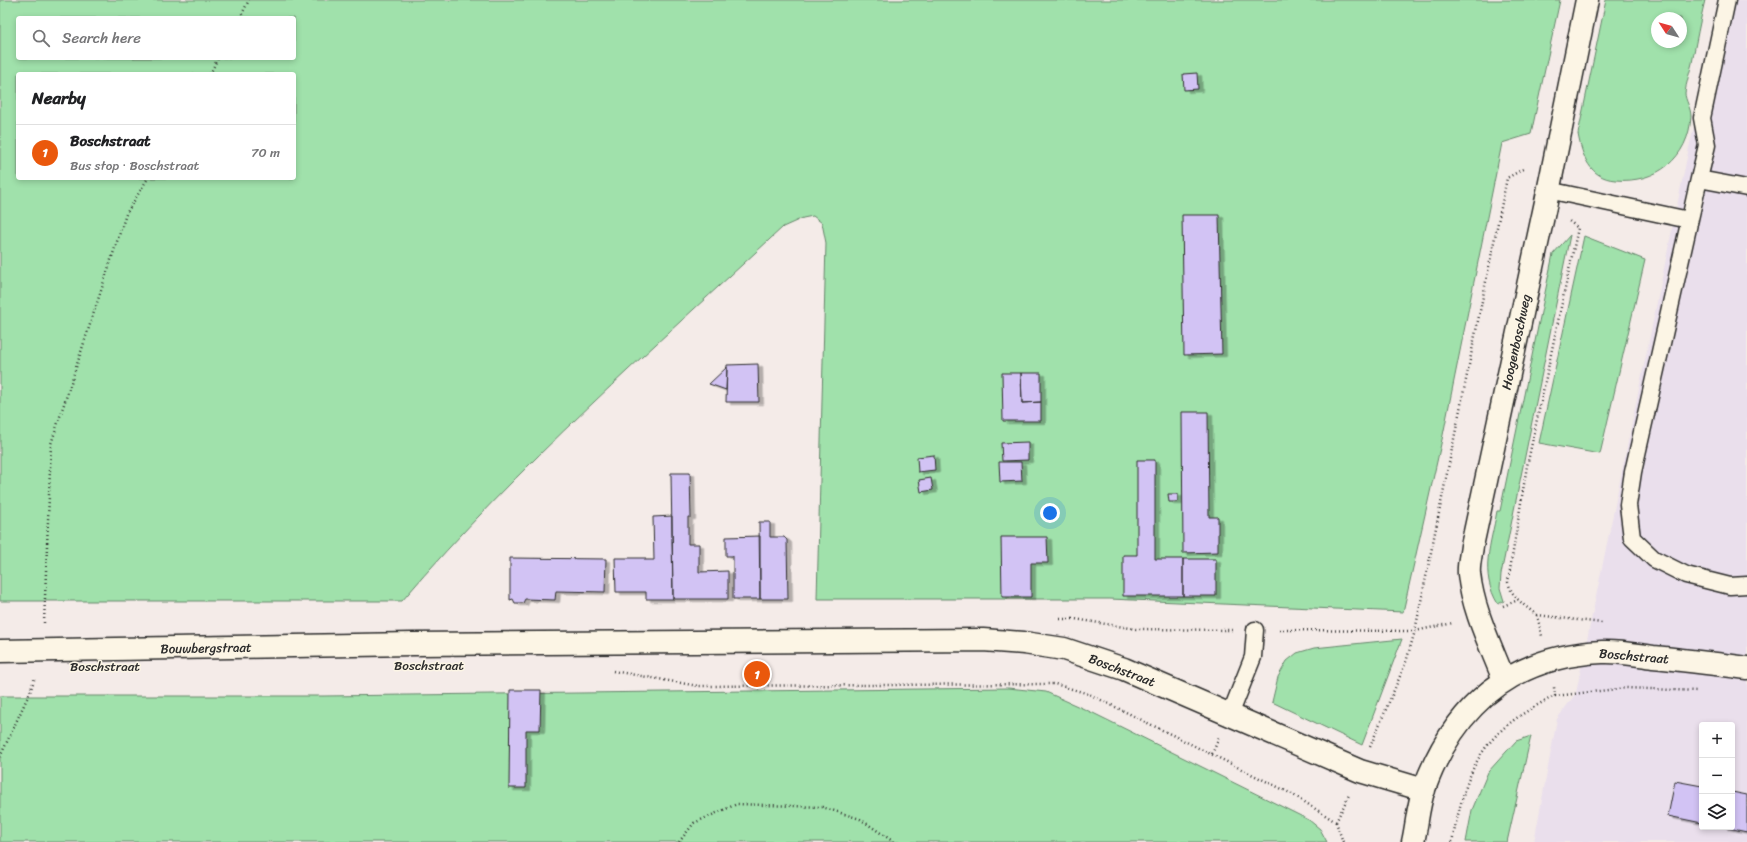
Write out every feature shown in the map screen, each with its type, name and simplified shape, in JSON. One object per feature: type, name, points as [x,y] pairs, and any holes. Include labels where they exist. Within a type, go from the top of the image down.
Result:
[{"type":"street","name":"Hoogenboschweg","points":[[1504,680],[1479,617],[1473,595],[1469,572],[1472,546],[1557,150],[1587,0]]},
{"type":"street","name":"Boschstraat","points":[[413,644],[983,640],[1024,643],[1064,649],[1124,669],[1360,771],[1424,790],[1438,754],[1450,734],[1480,699],[1504,680],[1549,661],[1565,656],[1603,652],[1747,668]]},
{"type":"street","name":"Bouwbergstraat","points":[[0,651],[413,644]]},
{"type":"street","points":[[1413,842],[1424,790]]},
{"type":"lane","points":[[1727,0],[1702,118],[1707,145],[1633,472],[1628,505],[1632,538],[1654,559],[1686,575],[1730,586],[1747,585]]},
{"type":"lane","points":[[1699,179],[1747,188]]},
{"type":"lane","points":[[1547,196],[1689,220]]},
{"type":"lane","points":[[1230,715],[1253,657],[1255,630]]},
{"type":"path","points":[[241,16],[250,0]]},
{"type":"path","points":[[211,72],[217,60]]},
{"type":"path","points":[[1336,822],[1360,771],[1406,662],[1415,631],[1507,178],[1557,150]]},
{"type":"path","points":[[43,628],[51,444],[126,214],[147,180]]},
{"type":"path","points":[[1547,196],[1578,228],[1526,466],[1508,582],[1510,591],[1518,600],[1537,615],[1556,696]]},
{"type":"path","points":[[611,671],[698,686],[1055,684],[1089,694],[1292,794],[1336,822],[1343,842]]},
{"type":"path","points":[[0,757],[30,692],[36,673]]},
{"type":"path","points":[[1452,842],[1461,799],[1471,770],[1492,738],[1518,716],[1556,696],[1626,688],[1702,691]]},
{"type":"path","points":[[679,842],[694,823],[737,804],[822,807],[860,819],[894,842]]},
{"type":"shaded area","points":[[1727,0],[1747,0],[1747,842],[1534,842],[1557,719],[1576,693],[1690,143]]},
{"type":"green space","points":[[0,0],[1560,0],[1531,134],[1502,143],[1443,435],[1403,612],[1110,599],[817,599],[826,243],[822,223],[813,216],[803,218],[783,227],[587,408],[492,502],[402,601],[0,601]]},
{"type":"green space","points":[[1606,0],[1705,0],[1685,93],[1691,113],[1689,131],[1677,156],[1657,173],[1644,178],[1615,180],[1599,175],[1593,170],[1585,158],[1578,134]]},
{"type":"green space","points":[[1570,235],[1501,574],[1500,588],[1504,601],[1498,604],[1492,592],[1488,570],[1488,558],[1497,511],[1500,511],[1553,254]]},
{"type":"green space","points":[[1584,236],[1645,260],[1600,454],[1539,443]]},
{"type":"green space","points":[[1402,639],[1362,745],[1272,702],[1278,677],[1287,661],[1297,653],[1314,648]]},
{"type":"green space","points":[[1008,688],[1046,692],[1093,713],[1309,820],[1320,829],[1327,842],[0,842],[0,696],[323,696]]},
{"type":"green space","points":[[1531,736],[1507,842],[1466,842],[1472,810],[1488,772],[1516,741]]},
{"type":"building","points":[[1197,73],[1198,89],[1184,90],[1183,74]]},
{"type":"building","points":[[1182,215],[1219,215],[1222,354],[1184,355]]},
{"type":"building","points":[[758,364],[759,402],[726,402],[727,365]]},
{"type":"building","points":[[727,367],[726,390],[709,384]]},
{"type":"building","points":[[1002,373],[1021,373],[1022,403],[1041,402],[1041,421],[1003,421]]},
{"type":"building","points":[[1021,373],[1041,373],[1041,402],[1022,403]]},
{"type":"building","points":[[1182,412],[1208,412],[1209,517],[1218,517],[1218,552],[1183,553]]},
{"type":"building","points":[[1028,442],[1028,460],[1002,461],[1001,443]]},
{"type":"building","points":[[934,455],[935,470],[918,472],[917,457]]},
{"type":"building","points":[[1137,460],[1155,460],[1155,559],[1183,559],[1183,596],[1123,596],[1123,555],[1137,555]]},
{"type":"building","points":[[999,462],[1021,462],[1022,481],[1000,482]]},
{"type":"building","points":[[671,473],[690,473],[691,517],[688,517],[688,544],[699,544],[699,572],[728,571],[728,599],[673,599]]},
{"type":"building","points":[[931,478],[933,490],[921,492],[919,480]]},
{"type":"building","points":[[1168,494],[1178,494],[1178,502],[1169,502]]},
{"type":"building","points":[[672,516],[673,599],[646,599],[646,592],[616,592],[615,558],[645,558],[645,560],[654,560],[653,517]]},
{"type":"building","points":[[759,522],[770,522],[770,537],[784,537],[787,540],[788,599],[760,599]]},
{"type":"building","points":[[760,536],[760,599],[733,599],[733,556],[726,556],[726,537]]},
{"type":"building","points":[[1001,537],[1047,537],[1048,563],[1031,563],[1031,597],[1002,597]]},
{"type":"building","points":[[510,558],[606,559],[605,592],[556,591],[555,600],[525,599],[523,603],[515,603],[513,599],[510,600]]},
{"type":"building","points":[[1183,559],[1216,559],[1216,596],[1183,596]]},
{"type":"building","points":[[510,690],[541,690],[540,730],[526,730],[526,788],[509,788]]},
{"type":"building","points":[[1675,781],[1699,785],[1699,822],[1668,816]]},
{"type":"building","points":[[1735,793],[1747,795],[1747,832],[1735,830]]},
{"type":"place","name":"Boschstraat","points":[[757,674]]}]
